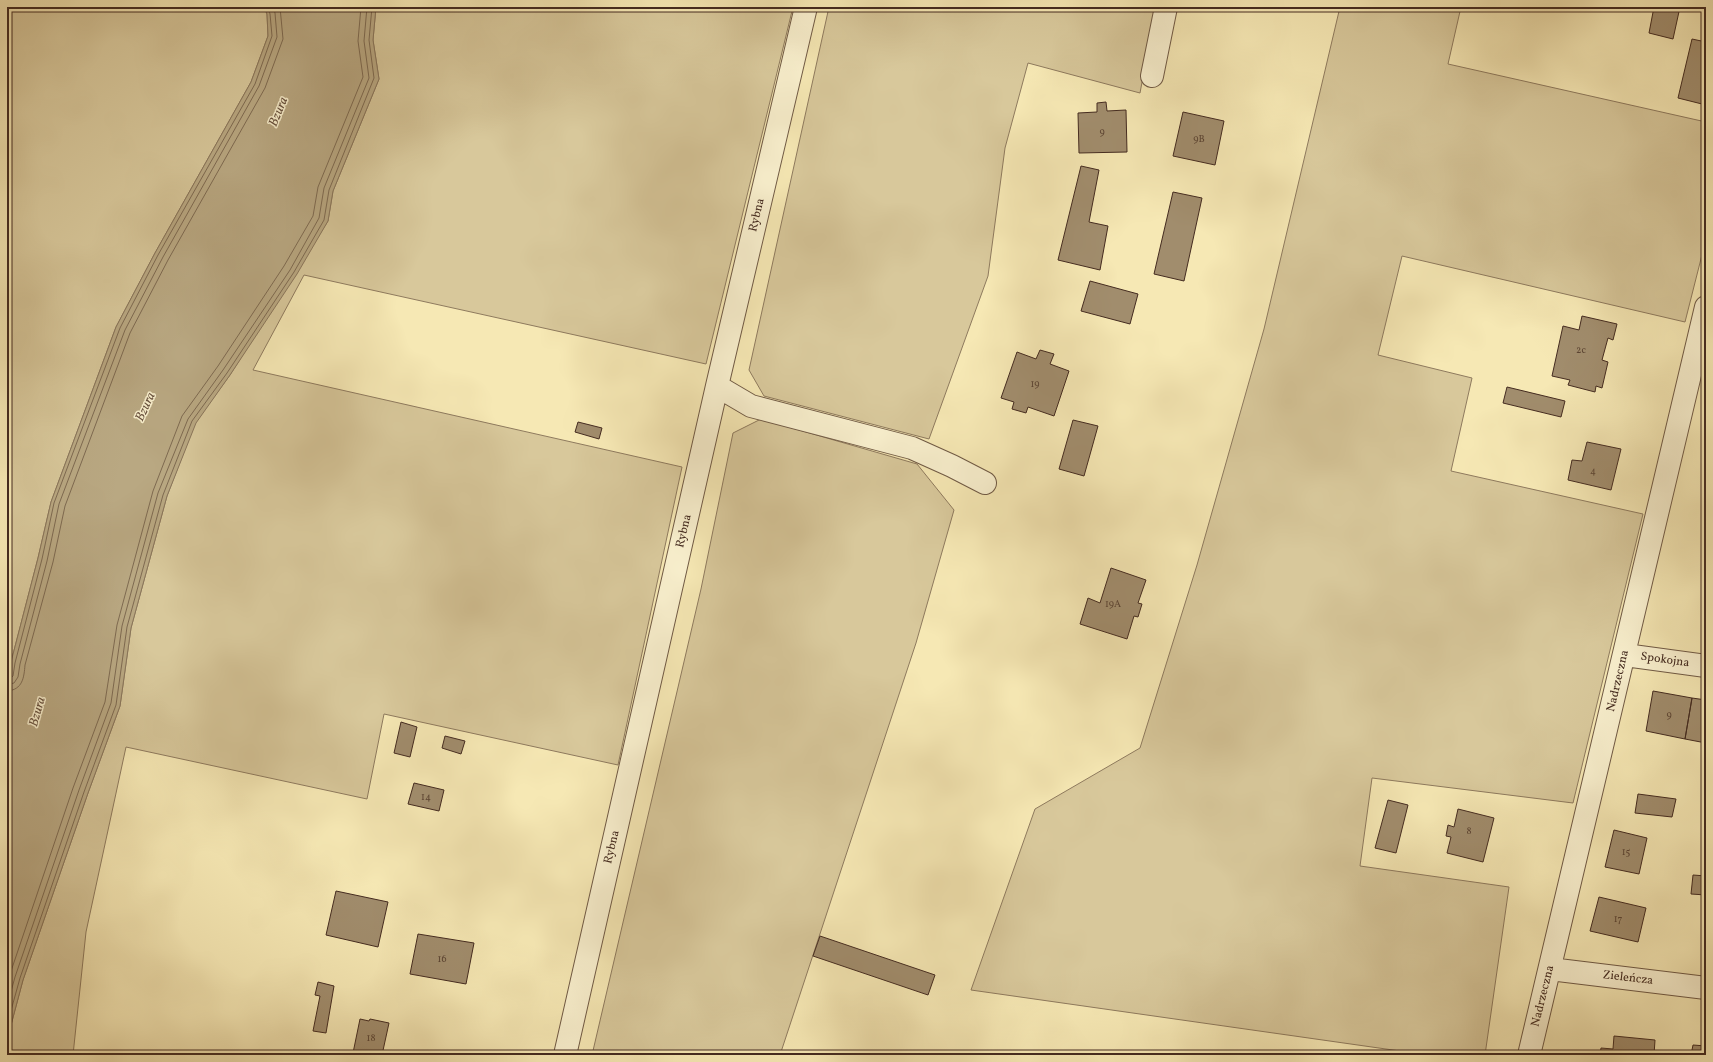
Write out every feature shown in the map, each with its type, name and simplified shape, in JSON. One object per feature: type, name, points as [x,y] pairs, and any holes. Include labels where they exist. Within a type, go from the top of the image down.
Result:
[{"type":"street","name":"Rybna","points":[[564,1055],[717,386],[806,7]]},
{"type":"street","points":[[1152,76],[1166,7]]},
{"type":"street","name":"Nadrzeczna","points":[[1529,1055],[1625,655],[1701,350],[1706,306]]},
{"type":"street","points":[[717,386],[751,406],[912,448],[985,483]]},
{"type":"street","name":"Spokojna","points":[[1625,655],[1706,666]]},
{"type":"street","name":"Zieleńcza","points":[[1550,969],[1706,988]]},
{"type":"shaded area","points":[[7,7],[264,7],[267,14],[268,36],[251,82],[155,253],[116,327],[51,502],[11,662],[7,662]]},
{"type":"shaded area","points":[[376,7],[793,7],[706,364],[304,275],[253,370],[682,467],[618,765],[384,714],[367,799],[126,747],[86,932],[73,1055],[7,1055],[7,1040],[23,980],[120,706],[131,628],[167,496],[195,423],[230,375],[328,221],[333,191],[379,79],[373,40]]},
{"type":"shaded area","points":[[829,7],[1156,7],[1140,93],[1028,63],[1005,148],[988,276],[929,439],[764,396],[749,370]]},
{"type":"shaded area","points":[[1340,7],[1461,7],[1448,64],[1706,122],[1706,239],[1685,322],[1402,256],[1378,355],[1472,378],[1451,471],[1643,514],[1573,803],[1372,778],[1360,866],[1509,887],[1485,1055],[1428,1055],[971,990],[1035,809],[1140,748],[1197,565],[1264,329]]},
{"type":"shaded area","points":[[761,419],[917,464],[954,510],[916,643],[780,1055],[592,1055],[701,589],[733,433]]},
{"type":"water","name":"Bzura","points":[[264,7],[376,7],[373,40],[379,79],[333,191],[328,221],[297,274],[230,375],[196,423],[167,496],[131,628],[120,706],[23,980],[7,1040],[7,690],[11,662],[51,502],[116,327],[155,253],[251,82],[268,36],[267,14]]},
{"type":"building","points":[[1654,7],[1680,7],[1673,39],[1649,33]]},
{"type":"building","points":[[1692,39],[1706,42],[1706,105],[1678,98]]},
{"type":"building","points":[[1106,102],[1107,111],[1126,110],[1127,152],[1079,153],[1078,113],[1097,112],[1097,103]]},
{"type":"building","points":[[1183,112],[1224,121],[1215,165],[1173,156]]},
{"type":"building","points":[[1081,166],[1099,170],[1089,222],[1108,226],[1100,270],[1058,260]]},
{"type":"building","points":[[1173,192],[1202,198],[1184,281],[1154,274]]},
{"type":"building","points":[[1090,281],[1138,294],[1130,324],[1081,311]]},
{"type":"building","points":[[1582,316],[1617,324],[1613,340],[1608,338],[1602,360],[1608,362],[1602,388],[1596,386],[1595,392],[1568,385],[1570,380],[1552,376],[1563,326],[1579,330]]},
{"type":"building","points":[[1040,350],[1054,354],[1050,364],[1069,371],[1054,416],[1028,407],[1026,413],[1012,409],[1014,402],[1001,398],[1017,352],[1036,359]]},
{"type":"building","points":[[1507,387],[1565,401],[1561,417],[1503,403]]},
{"type":"building","points":[[1073,420],[1098,426],[1084,476],[1059,469]]},
{"type":"building","points":[[578,422],[602,428],[599,439],[575,432]]},
{"type":"building","points":[[1587,442],[1621,449],[1611,490],[1568,480],[1572,460],[1582,461]]},
{"type":"building","points":[[1111,568],[1146,580],[1138,603],[1142,604],[1138,617],[1134,616],[1127,639],[1080,624],[1088,598],[1100,603]]},
{"type":"building","points":[[1653,691],[1692,698],[1685,739],[1646,731]]},
{"type":"building","points":[[1692,698],[1706,700],[1706,743],[1685,739]]},
{"type":"building","points":[[401,722],[417,727],[410,757],[394,753]]},
{"type":"building","points":[[445,736],[465,741],[461,754],[442,748]]},
{"type":"building","points":[[414,783],[444,790],[439,811],[408,804]]},
{"type":"building","points":[[1638,794],[1676,799],[1672,817],[1635,813]]},
{"type":"building","points":[[1388,800],[1408,805],[1396,853],[1375,848]]},
{"type":"building","points":[[1458,809],[1494,818],[1483,862],[1447,853],[1451,837],[1446,836],[1448,825],[1454,827]]},
{"type":"building","points":[[1614,830],[1647,838],[1639,874],[1605,867]]},
{"type":"building","points":[[1693,875],[1706,876],[1706,895],[1691,894]]},
{"type":"building","points":[[336,891],[388,902],[378,947],[326,935]]},
{"type":"building","points":[[1599,897],[1646,908],[1638,942],[1590,931]]},
{"type":"building","points":[[418,934],[474,943],[466,984],[410,974]]},
{"type":"building","points":[[820,936],[935,975],[928,995],[813,956]]},
{"type":"building","points":[[318,982],[334,986],[326,1033],[313,1031],[320,996],[315,995]]},
{"type":"building","points":[[360,1019],[369,1021],[370,1019],[389,1023],[382,1055],[353,1053]]},
{"type":"building","points":[[1614,1036],[1655,1040],[1654,1055],[1600,1055],[1601,1048],[1613,1049]]},
{"type":"building","points":[[1693,1045],[1706,1046],[1706,1055],[1691,1055]]}]
